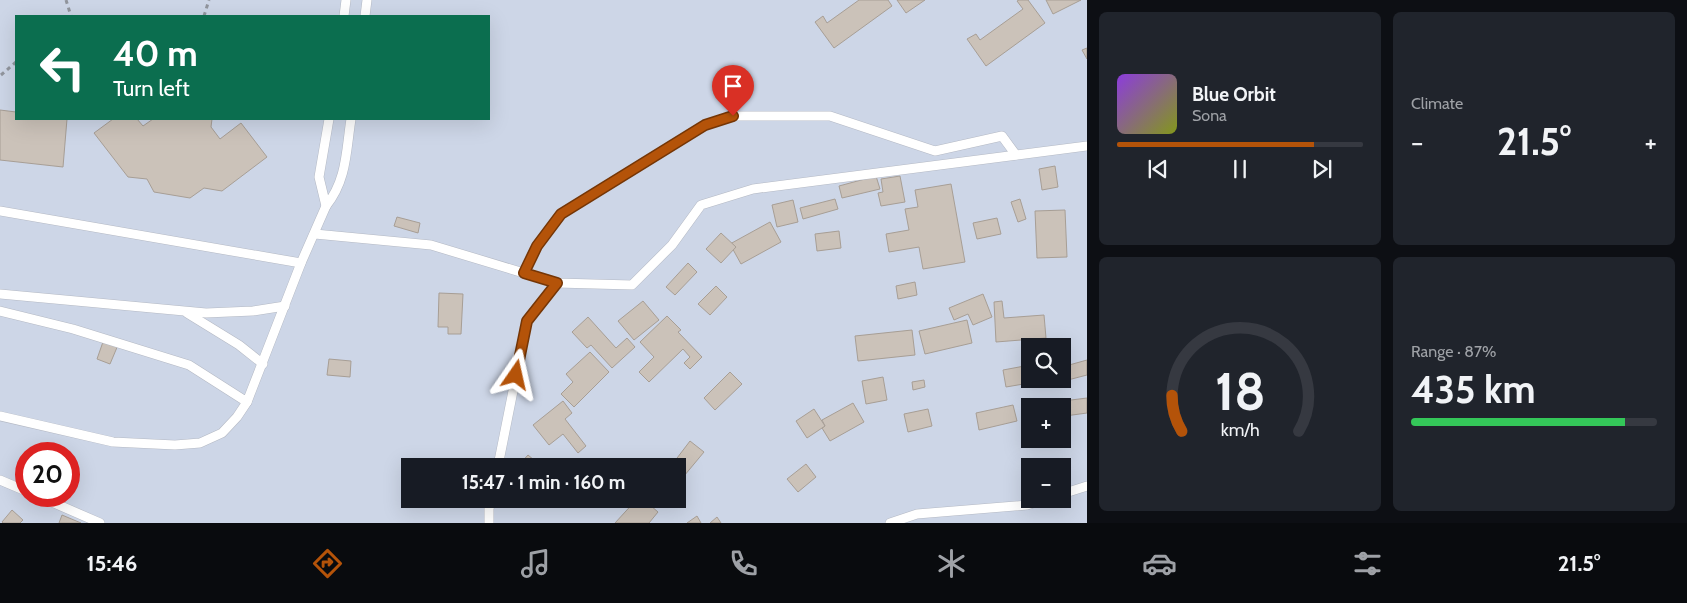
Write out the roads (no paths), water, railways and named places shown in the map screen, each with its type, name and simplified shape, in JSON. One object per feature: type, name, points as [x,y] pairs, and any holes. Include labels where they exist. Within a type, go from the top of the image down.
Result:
[{"type":"lane","points":[[344,15],[346,0]]},
{"type":"lane","points":[[365,15],[367,0]]},
{"type":"lane","points":[[524,273],[537,246],[561,214],[705,125],[733,116],[830,116],[935,151],[1002,136],[1016,156]]},
{"type":"lane","points":[[326,206],[319,177],[329,120]]},
{"type":"lane","points":[[0,416],[113,442],[175,445],[200,443],[222,433],[237,417],[247,402],[301,263],[326,206],[339,187],[343,173],[350,120]]},
{"type":"lane","points":[[314,234],[431,245],[557,283],[632,284],[672,245],[701,205],[753,189],[1087,146]]},
{"type":"lane","points":[[0,211],[301,263]]},
{"type":"lane","points":[[500,458],[527,321],[557,283]]},
{"type":"lane","points":[[0,294],[206,313],[254,311],[285,306]]},
{"type":"lane","points":[[0,311],[73,329],[188,365],[247,402]]},
{"type":"lane","points":[[184,311],[239,345],[263,364]]},
{"type":"lane","points":[[0,480],[15,486]]},
{"type":"lane","points":[[1071,491],[1087,486]]},
{"type":"lane","points":[[890,523],[917,514],[1021,505]]},
{"type":"lane","points":[[63,507],[100,523]]},
{"type":"lane","points":[[489,508],[489,523]]}]
